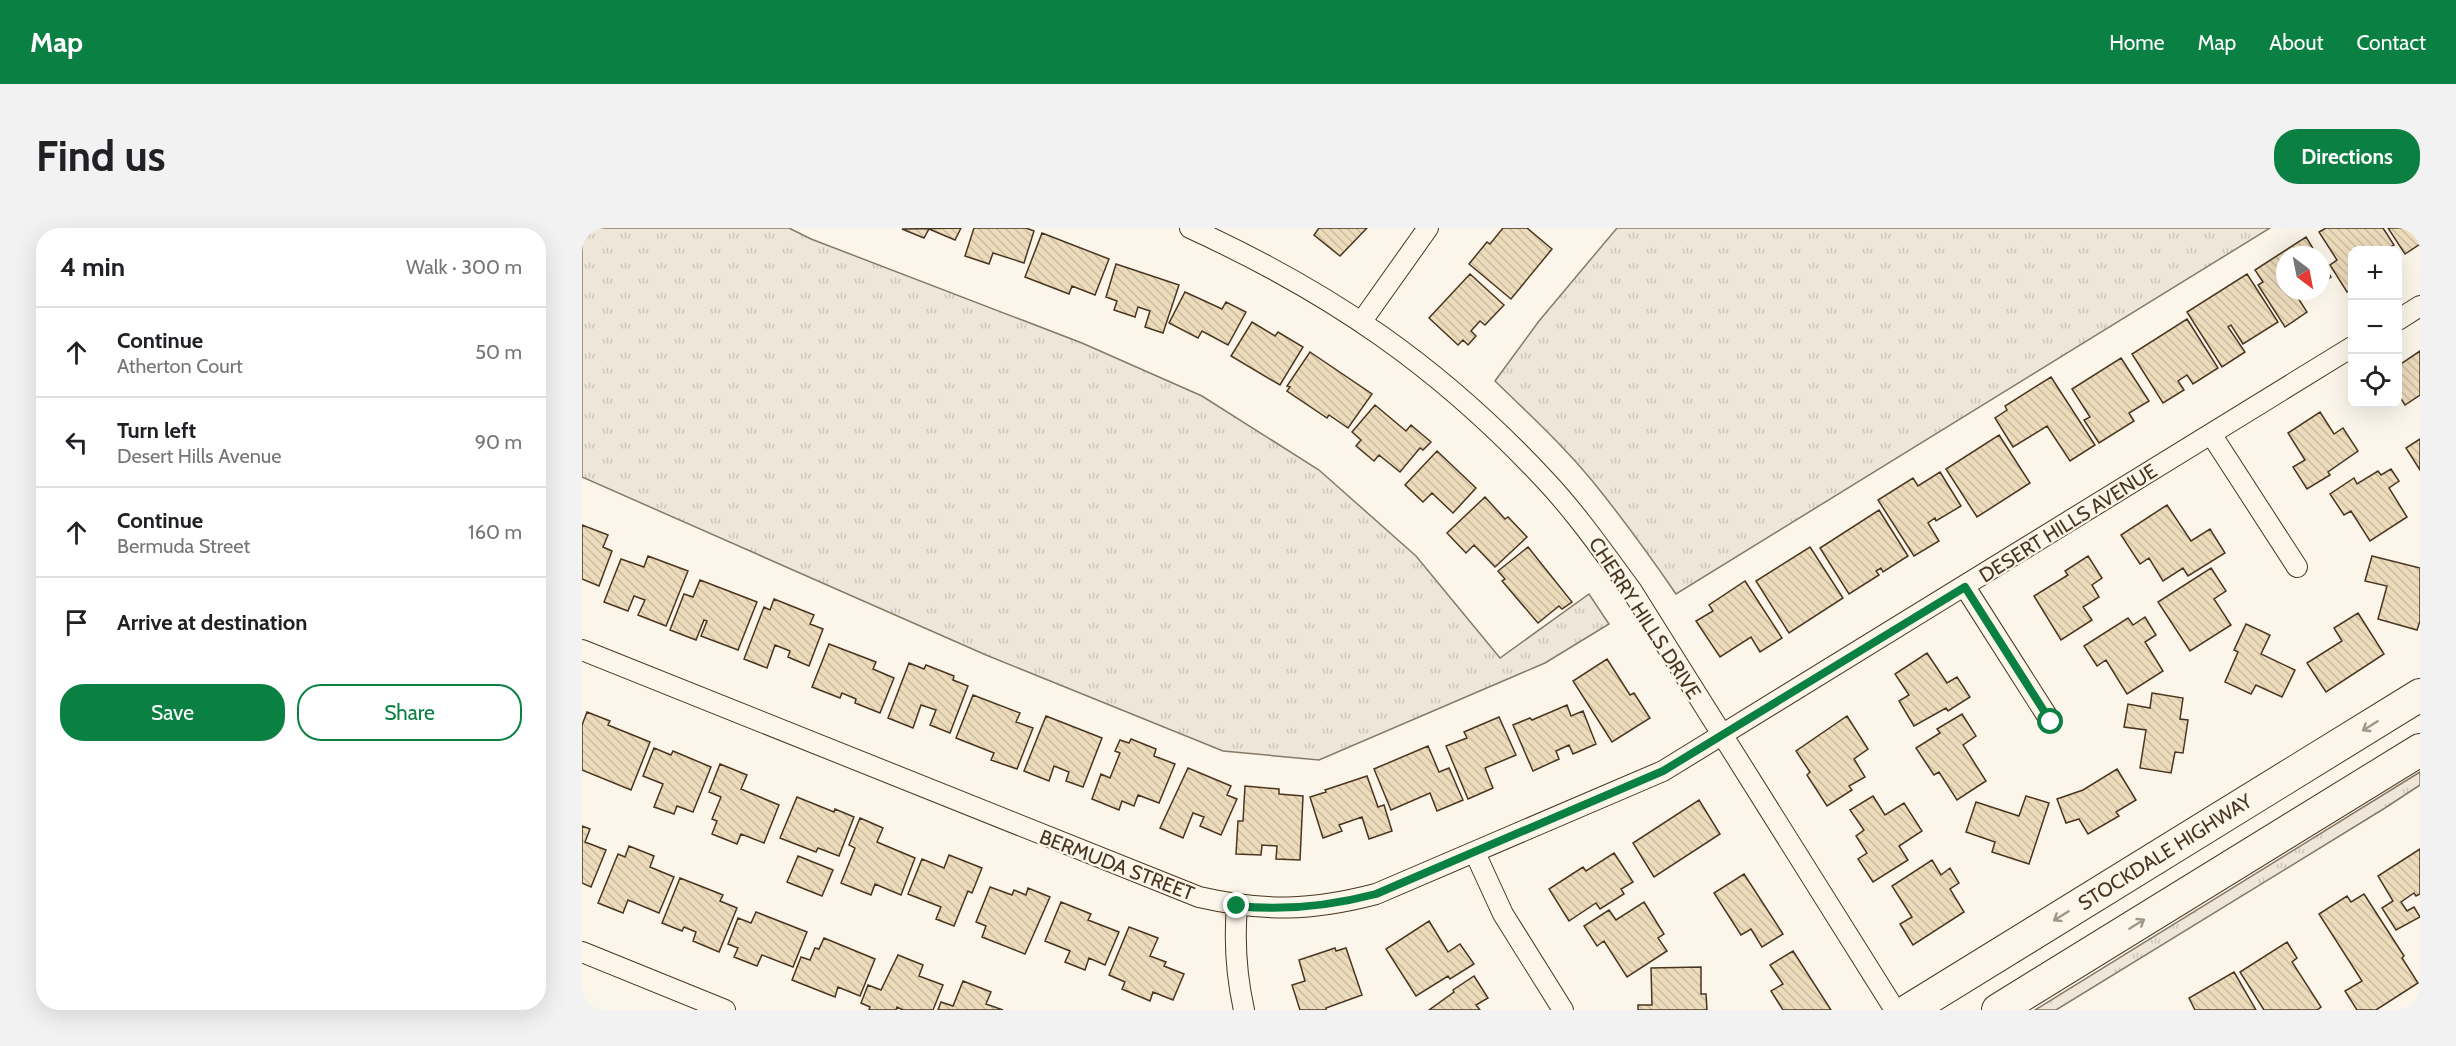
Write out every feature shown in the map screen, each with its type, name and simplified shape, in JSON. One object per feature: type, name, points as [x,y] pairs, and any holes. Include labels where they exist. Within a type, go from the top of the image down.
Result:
[{"type":"main road","name":"STOCKDALE HIGHWAY","points":[[1909,1010],[2420,695]]},
{"type":"main road","points":[[1998,1010],[2420,750]]},
{"type":"street","name":"CHERRY HILLS DRIVE","points":[[1190,228],[1271,267],[1362,321],[1446,384],[1546,481],[1591,535],[1632,591],[1894,1010]]},
{"type":"street","points":[[1362,321],[1428,228]]},
{"type":"street","points":[[2402,317],[2420,306]]},
{"type":"street","name":"DESERT HILLS AVENUE","points":[[1722,736],[2348,349]]},
{"type":"street","points":[[2211,434],[2297,567]]},
{"type":"street","points":[[1965,587],[2051,722]]},
{"type":"street","name":"BERMUDA STREET","points":[[582,650],[1169,887],[1237,906],[1300,909],[1341,903],[1376,894],[1663,771],[1722,736]]},
{"type":"street","points":[[1475,853],[1503,914],[1563,1010]]},
{"type":"street","points":[[1237,906],[1235,950],[1237,979],[1244,1010]]},
{"type":"street","points":[[582,952],[725,1010]]},
{"type":"green space","points":[[582,228],[789,228],[811,239],[1082,343],[1202,396],[1319,470],[1416,556],[1500,658],[1589,594],[1609,624],[1545,663],[1319,760],[1223,751],[986,655],[582,477]]},
{"type":"green space","points":[[1617,228],[2270,228],[1676,594],[1583,469],[1495,381],[1539,321]]},
{"type":"green space","points":[[2420,772],[2420,785],[2385,808],[2056,1010],[2035,1010]]},
{"type":"building","points":[[961,228],[955,240],[929,229],[924,238],[902,229]]},
{"type":"building","points":[[974,228],[1026,228],[1034,231],[1024,263],[993,253],[989,264],[965,256]]},
{"type":"building","points":[[1319,228],[1367,228],[1340,256],[1314,235]]},
{"type":"building","points":[[1503,228],[1527,228],[1552,249],[1511,299],[1469,264],[1487,242],[1490,244]]},
{"type":"building","points":[[2326,228],[2383,228],[2394,245],[2348,246],[2347,292],[2330,265],[2337,260],[2319,232]]},
{"type":"building","points":[[2388,228],[2420,228],[2420,244],[2405,254],[2402,246]]},
{"type":"building","points":[[1042,233],[1109,259],[1095,295],[1072,286],[1069,294],[1025,277]]},
{"type":"building","points":[[2306,237],[2312,246],[2292,246]]},
{"type":"building","points":[[2276,256],[2276,300],[2299,300],[2307,312],[2285,327],[2258,285],[2263,282],[2255,270]]},
{"type":"building","points":[[1116,264],[1179,285],[1163,333],[1145,327],[1150,311],[1138,307],[1135,317],[1114,310],[1117,301],[1106,297]]},
{"type":"building","points":[[1470,274],[1504,305],[1485,325],[1480,321],[1471,331],[1476,336],[1468,345],[1463,340],[1458,345],[1429,318]]},
{"type":"building","points":[[2247,274],[2278,322],[2243,344],[2231,325],[2228,327],[2245,352],[2222,367],[2187,312]]},
{"type":"building","points":[[1185,292],[1222,309],[1226,302],[1246,312],[1228,345],[1202,331],[1198,338],[1169,323]]},
{"type":"building","points":[[2187,319],[2218,368],[2193,384],[2187,375],[2178,381],[2184,390],[2163,403],[2132,354]]},
{"type":"building","points":[[1252,322],[1275,336],[1278,332],[1303,347],[1280,385],[1231,356]]},
{"type":"building","points":[[2420,351],[2420,395],[2405,405],[2402,400],[2402,363]]},
{"type":"building","points":[[1310,352],[1372,394],[1348,428],[1329,415],[1327,418],[1287,391],[1290,387],[1287,386]]},
{"type":"building","points":[[2121,358],[2149,401],[2129,413],[2134,421],[2099,443],[2084,420],[2090,417],[2072,389]]},
{"type":"building","points":[[2051,377],[2095,445],[2070,461],[2047,426],[2013,447],[1995,418],[2007,410],[2005,406]]},
{"type":"building","points":[[1375,405],[1406,431],[1411,425],[1431,442],[1423,450],[1420,448],[1400,472],[1379,455],[1374,461],[1356,446],[1361,440],[1352,432]]},
{"type":"building","points":[[2320,412],[2334,434],[2343,428],[2358,451],[2328,472],[2330,475],[2307,489],[2293,467],[2305,460],[2288,433]]},
{"type":"building","points":[[1999,435],[2030,483],[1977,517],[1946,469]]},
{"type":"building","points":[[2420,439],[2420,470],[2406,448]]},
{"type":"building","points":[[1437,451],[1476,488],[1453,513],[1432,493],[1423,502],[1405,485]]},
{"type":"building","points":[[2391,469],[2399,481],[2389,488],[2407,517],[2370,541],[2351,511],[2344,515],[2330,494],[2354,478],[2357,484],[2378,471],[2381,475]]},
{"type":"building","points":[[1940,472],[1961,506],[1936,521],[1935,518],[1928,523],[1939,541],[1914,556],[1878,500],[1913,478],[1918,486]]},
{"type":"building","points":[[1485,497],[1505,519],[1508,517],[1527,537],[1495,567],[1474,545],[1466,553],[1447,533]]},
{"type":"building","points":[[2167,505],[2191,541],[2210,529],[2225,553],[2188,576],[2183,568],[2163,581],[2149,558],[2140,564],[2121,535]]},
{"type":"building","points":[[1879,510],[1908,556],[1883,572],[1881,568],[1876,571],[1879,575],[1849,594],[1820,548]]},
{"type":"building","points":[[582,525],[608,535],[603,547],[612,551],[599,586],[582,579]]},
{"type":"building","points":[[1528,547],[1572,602],[1562,609],[1559,606],[1538,623],[1502,581],[1505,579],[1498,571]]},
{"type":"building","points":[[1810,547],[1843,598],[1789,633],[1756,581]]},
{"type":"building","points":[[648,556],[688,571],[666,626],[638,615],[645,600],[634,596],[628,611],[604,602],[621,559],[644,567]]},
{"type":"building","points":[[2088,556],[2102,578],[2092,585],[2099,597],[2083,607],[2092,620],[2061,640],[2034,596],[2068,575],[2065,571]]},
{"type":"building","points":[[2372,556],[2420,568],[2420,621],[2417,630],[2378,619],[2387,586],[2365,581]]},
{"type":"building","points":[[2211,568],[2226,591],[2214,599],[2231,625],[2190,651],[2158,602]]},
{"type":"building","points":[[700,580],[757,602],[738,650],[701,636],[707,621],[704,620],[696,640],[670,630],[684,594],[693,597]]},
{"type":"building","points":[[1745,581],[1782,638],[1760,652],[1751,637],[1720,657],[1696,621],[1713,611],[1709,605]]},
{"type":"building","points":[[774,599],[814,615],[810,624],[823,629],[809,666],[788,657],[790,651],[775,645],[767,668],[744,659],[764,607],[770,610]]},
{"type":"building","points":[[2358,613],[2384,654],[2326,692],[2307,663],[2342,641],[2334,628]]},
{"type":"building","points":[[2145,617],[2156,635],[2145,642],[2163,671],[2127,694],[2106,660],[2097,666],[2084,646],[2128,618],[2133,625]]},
{"type":"building","points":[[2246,624],[2270,635],[2261,654],[2295,670],[2282,697],[2256,685],[2251,694],[2225,682],[2238,652],[2234,650]]},
{"type":"building","points":[[829,644],[876,662],[873,669],[894,678],[880,713],[855,703],[856,699],[842,693],[840,698],[812,687]]},
{"type":"building","points":[[1927,653],[1947,683],[1957,677],[1970,697],[1948,711],[1946,708],[1914,726],[1899,701],[1909,695],[1895,674]]},
{"type":"building","points":[[1607,659],[1630,695],[1634,693],[1650,718],[1612,742],[1573,681]]},
{"type":"building","points":[[909,663],[924,669],[926,665],[954,676],[953,680],[968,686],[950,733],[930,725],[936,710],[921,705],[913,728],[888,718]]},
{"type":"building","points":[[2152,693],[2183,698],[2180,719],[2188,720],[2183,753],[2175,752],[2171,773],[2140,768],[2146,730],[2124,727],[2128,704],[2150,708]]},
{"type":"building","points":[[973,695],[1020,713],[1016,722],[1033,728],[1017,769],[991,760],[994,753],[956,738]]},
{"type":"building","points":[[1567,705],[1571,716],[1583,711],[1596,744],[1573,754],[1569,745],[1556,751],[1559,759],[1533,771],[1513,725],[1530,718],[1532,720]]},
{"type":"building","points":[[587,712],[610,721],[608,725],[650,742],[631,790],[582,770],[582,725]]},
{"type":"building","points":[[1962,714],[1976,736],[1963,745],[1986,781],[1957,800],[1939,772],[1934,775],[1916,748],[1940,733],[1937,729]]},
{"type":"building","points":[[1046,716],[1102,738],[1083,787],[1066,781],[1069,772],[1054,766],[1049,781],[1024,771]]},
{"type":"building","points":[[1847,716],[1868,749],[1854,759],[1865,777],[1849,786],[1852,790],[1827,806],[1807,775],[1810,772],[1796,751]]},
{"type":"building","points":[[1499,717],[1516,755],[1485,768],[1493,788],[1468,799],[1446,746],[1467,738],[1464,732]]},
{"type":"building","points":[[1131,739],[1156,749],[1154,756],[1175,764],[1159,803],[1138,795],[1134,806],[1122,801],[1119,810],[1092,799],[1101,774],[1110,778],[1120,753],[1115,751],[1120,740],[1129,743]]},
{"type":"building","points":[[1428,746],[1439,772],[1449,768],[1463,800],[1437,811],[1430,793],[1391,810],[1374,769]]},
{"type":"building","points":[[654,748],[671,755],[673,751],[711,767],[693,812],[677,806],[674,814],[654,807],[663,784],[643,776]]},
{"type":"building","points":[[720,764],[747,775],[741,789],[779,805],[764,843],[741,834],[737,844],[712,834],[717,821],[712,819],[721,797],[709,792]]},
{"type":"building","points":[[1188,768],[1231,786],[1227,795],[1237,799],[1221,835],[1200,826],[1204,817],[1193,813],[1183,838],[1160,828]]},
{"type":"building","points":[[2117,769],[2136,800],[2116,812],[2119,816],[2088,834],[2079,819],[2066,823],[2057,799],[2083,790]]},
{"type":"building","points":[[1367,776],[1378,807],[1384,805],[1392,831],[1369,839],[1362,817],[1339,825],[1342,831],[1323,838],[1310,797]]},
{"type":"building","points":[[1245,786],[1279,789],[1279,794],[1303,796],[1300,860],[1276,859],[1277,846],[1262,845],[1261,855],[1236,854],[1238,821],[1243,821]]},
{"type":"building","points":[[1873,796],[1885,815],[1904,803],[1922,831],[1899,846],[1908,860],[1873,882],[1858,859],[1867,853],[1856,836],[1864,830],[1850,810]]},
{"type":"building","points":[[2026,796],[2049,803],[2029,864],[1992,852],[1995,842],[1966,832],[1976,802],[2019,816]]},
{"type":"building","points":[[797,797],[834,812],[835,809],[854,817],[839,856],[818,848],[816,852],[780,838]]},
{"type":"building","points":[[1699,800],[1720,834],[1654,877],[1633,843]]},
{"type":"building","points":[[860,818],[883,828],[877,842],[915,858],[901,895],[875,884],[871,895],[841,883],[855,848],[849,845]]},
{"type":"building","points":[[582,826],[590,829],[585,842],[606,850],[591,887],[582,883]]},
{"type":"building","points":[[629,846],[654,856],[650,867],[674,877],[659,913],[628,900],[623,913],[598,903],[618,854],[625,857]]},
{"type":"building","points":[[2420,849],[2420,894],[2416,896],[2414,893],[2401,902],[2407,911],[2414,907],[2420,917],[2396,930],[2382,908],[2393,901],[2378,876]]},
{"type":"building","points":[[1614,853],[1633,882],[1621,889],[1624,894],[1600,909],[1596,903],[1569,921],[1549,889],[1583,867],[1586,871]]},
{"type":"building","points":[[949,855],[982,868],[972,893],[968,891],[954,926],[936,919],[941,907],[908,894],[922,859],[944,868]]},
{"type":"building","points":[[798,856],[833,870],[822,896],[787,882]]},
{"type":"building","points":[[1932,860],[1941,875],[1950,868],[1959,883],[1950,889],[1964,912],[1913,945],[1900,924],[1912,917],[1892,886]]},
{"type":"building","points":[[1744,874],[1783,934],[1762,947],[1751,929],[1741,935],[1714,893]]},
{"type":"building","points":[[680,878],[723,895],[720,901],[737,908],[719,952],[693,941],[696,932],[684,927],[682,931],[662,923]]},
{"type":"building","points":[[990,887],[1012,895],[1014,890],[1026,895],[1028,888],[1050,897],[1025,954],[982,937],[986,926],[976,922]]},
{"type":"building","points":[[2364,894],[2404,956],[2402,958],[2418,983],[2376,1010],[2357,1010],[2345,991],[2362,981],[2319,914],[2347,896],[2351,902]]},
{"type":"building","points":[[1061,902],[1091,914],[1088,920],[1119,932],[1105,965],[1089,958],[1085,970],[1065,962],[1070,951],[1045,941]]},
{"type":"building","points":[[1644,902],[1664,934],[1658,938],[1667,951],[1627,977],[1604,941],[1597,946],[1584,926],[1609,910],[1616,920]]},
{"type":"building","points":[[756,912],[807,932],[793,967],[762,955],[757,966],[734,957],[738,948],[728,944],[738,918],[751,923]]},
{"type":"building","points":[[1429,921],[1448,952],[1460,944],[1474,964],[1450,979],[1448,976],[1416,996],[1386,949]]},
{"type":"building","points":[[1129,927],[1158,938],[1150,956],[1166,962],[1164,966],[1184,974],[1173,1000],[1153,992],[1150,1001],[1122,989],[1125,982],[1109,975]]},
{"type":"building","points":[[824,938],[875,959],[860,996],[838,987],[835,997],[792,980],[801,957],[810,960],[815,948],[819,949]]},
{"type":"building","points":[[2287,942],[2297,958],[2292,962],[2321,1007],[2317,1010],[2264,1010],[2240,972]]},
{"type":"building","points":[[1335,948],[1336,951],[1346,948],[1362,995],[1326,1008],[1326,1010],[1300,1010],[1292,985],[1305,981],[1299,960]]},
{"type":"building","points":[[1793,951],[1831,1010],[1783,1010],[1771,991],[1783,984],[1770,965]]},
{"type":"building","points":[[898,955],[923,965],[919,976],[943,985],[933,1010],[903,1010],[897,1007],[896,1010],[869,1010],[870,1007],[861,1003],[868,985],[881,990]]},
{"type":"building","points":[[1701,967],[1701,994],[1706,994],[1707,1010],[1638,1010],[1638,1005],[1652,1005],[1651,968]]},
{"type":"building","points":[[2234,972],[2256,1010],[2195,1010],[2189,998]]},
{"type":"building","points":[[1474,976],[1488,998],[1476,1005],[1480,1010],[1429,1010],[1454,992],[1453,990]]},
{"type":"building","points":[[963,981],[991,992],[986,1004],[1003,1010],[938,1010],[941,1002],[953,1006]]},
{"type":"route","points":[[1237,906],[1300,909],[1341,903],[1376,894],[1663,771],[1965,587],[2051,722]]}]
